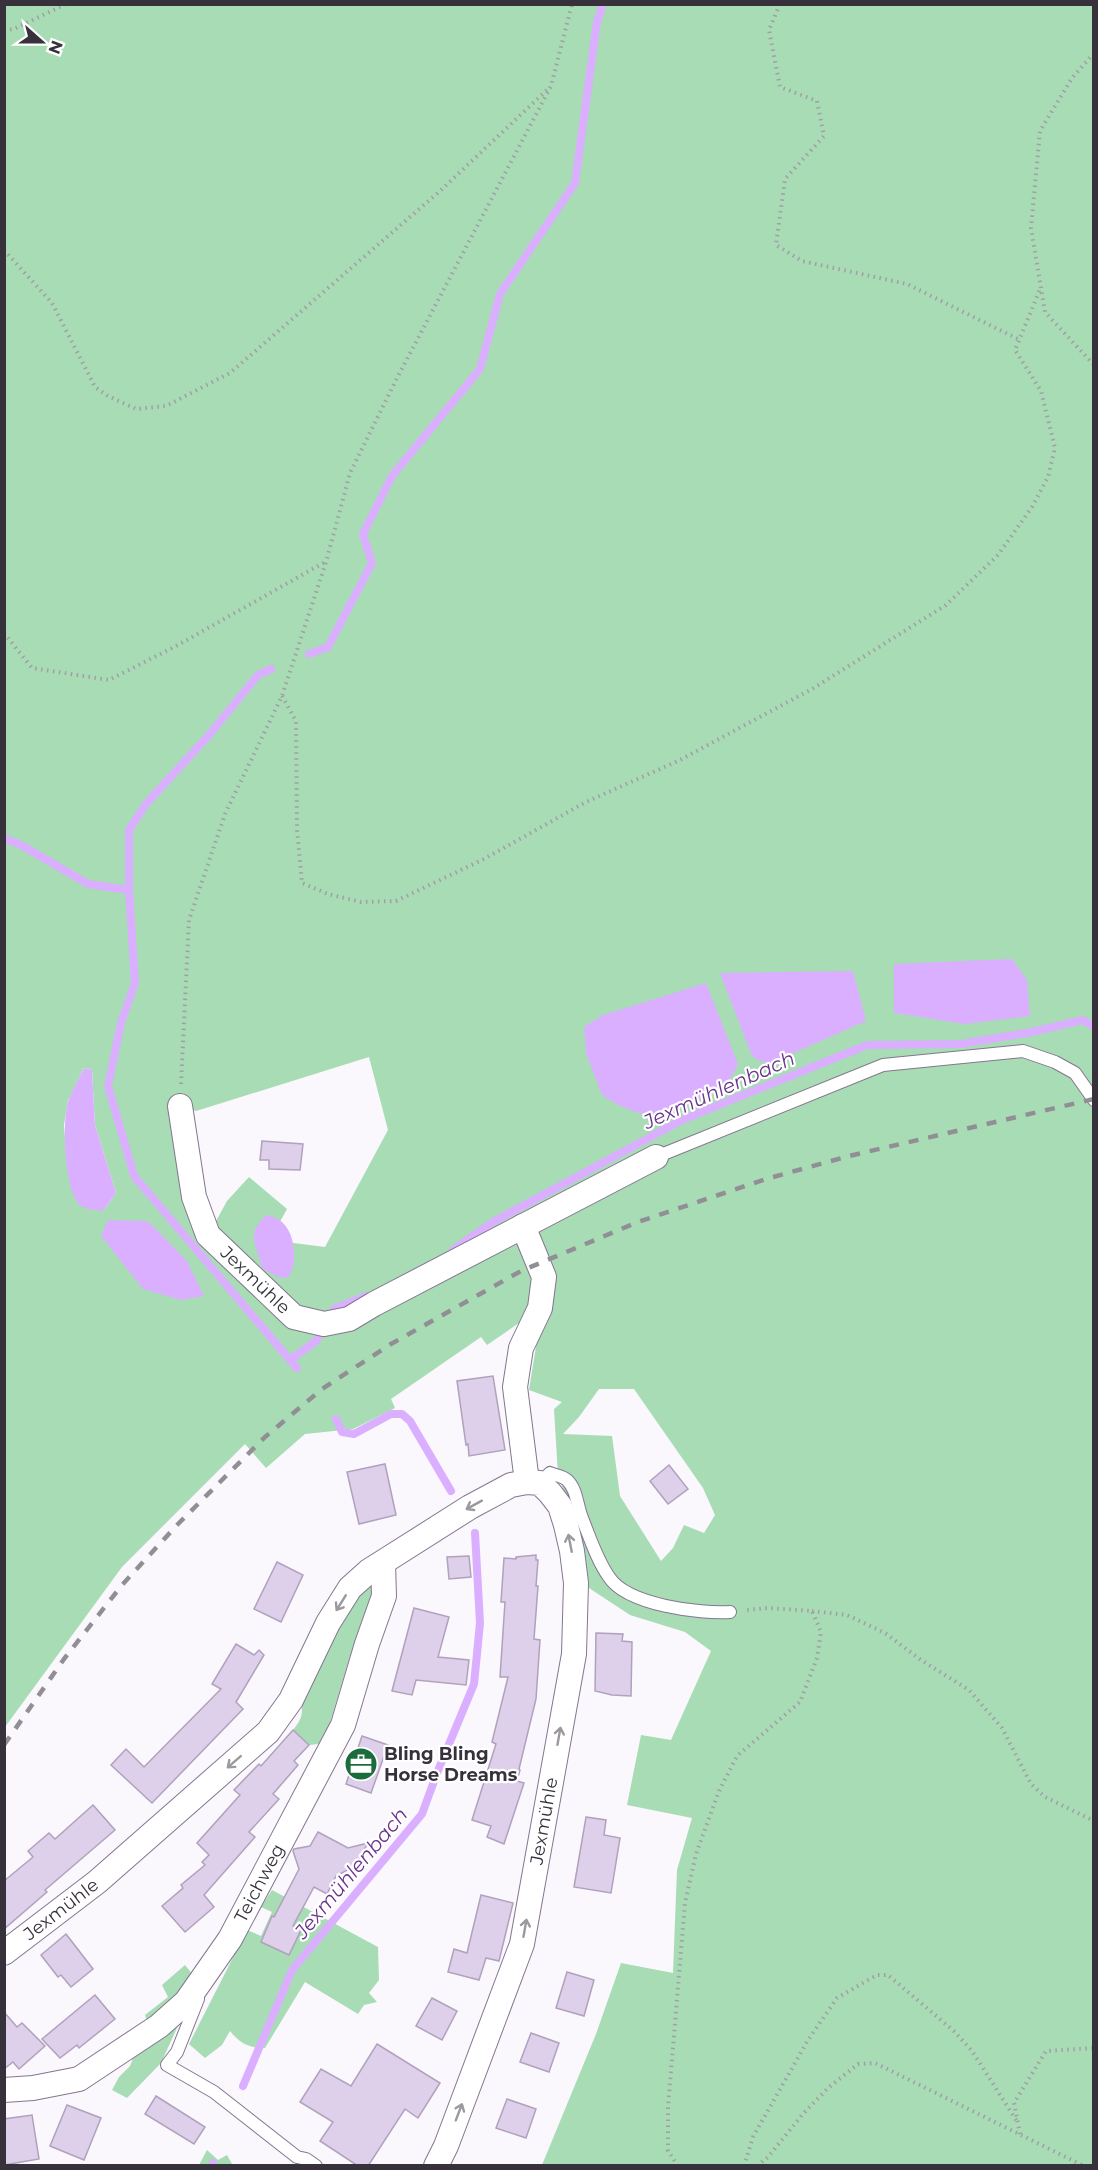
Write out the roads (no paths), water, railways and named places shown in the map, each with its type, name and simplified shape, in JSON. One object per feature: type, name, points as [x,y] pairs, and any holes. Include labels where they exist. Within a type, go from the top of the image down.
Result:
[{"type":"street","name":"Jexmühle","points":[[180,1106],[194,1197],[208,1235],[294,1317],[324,1324],[349,1319],[656,1156]]},
{"type":"street","points":[[523,1226],[544,1277],[540,1308],[521,1348],[515,1387],[533,1483]]},
{"type":"street","name":"Jexmühle","points":[[4,1953],[97,1882],[268,1732],[291,1700],[328,1623],[350,1588],[369,1572],[470,1507],[512,1485],[533,1483],[550,1493],[560,1506],[572,1551],[576,1583],[574,1654],[522,1944],[446,2146],[436,2166]]},
{"type":"street","name":"Teichweg","points":[[4,2090],[33,2088],[79,2079],[159,2026],[186,2002],[223,1949],[344,1725],[367,1644],[384,1596],[383,1563]]},
{"type":"lane","points":[[656,1156],[883,1065],[1023,1051],[1055,1062],[1076,1073],[1094,1100]]},
{"type":"lane","points":[[533,1483],[550,1473],[566,1479],[576,1497],[589,1537],[602,1564],[609,1578],[620,1588],[645,1600],[674,1607],[709,1614],[730,1612]]},
{"type":"lane","points":[[223,1949],[197,2002],[177,2052],[167,2065],[214,2092],[297,2157],[306,2159],[316,2166]]},
{"type":"waterway","points":[[309,654],[328,647],[372,563],[363,534],[392,476],[480,369],[500,294],[575,183],[597,22],[603,4]]},
{"type":"waterway","points":[[129,890],[129,830],[146,804],[209,735],[258,675],[271,669]]},
{"type":"waterway","points":[[4,838],[23,846],[88,884],[129,890],[135,983],[121,1023],[108,1086],[134,1176],[290,1360]]},
{"type":"waterway","name":"Jexmühlenbach","points":[[453,1250],[493,1222],[682,1120],[867,1045],[961,1044],[1032,1032],[1083,1020],[1094,1027]]},
{"type":"waterway","name":"Jexmühlenbach","points":[[329,1319],[334,1309],[366,1296]]},
{"type":"waterway","name":"Jexmühlenbach","points":[[297,1368],[290,1360],[316,1341],[321,1332]]},
{"type":"waterway","name":"Jexmühlenbach","points":[[336,1419],[342,1432],[354,1434],[391,1414],[402,1414],[410,1421],[451,1491]]},
{"type":"waterway","name":"Jexmühlenbach","points":[[243,2086],[292,1970],[422,1814],[474,1684],[480,1623],[475,1533]]},
{"type":"railway","points":[[4,1745],[64,1659],[122,1585],[178,1524],[265,1437],[322,1389],[391,1344],[521,1271],[638,1222],[766,1179],[849,1156],[1094,1099]]},
{"type":"place","name":"Bling Bling Horse Dreams","points":[[361,1764]]}]
